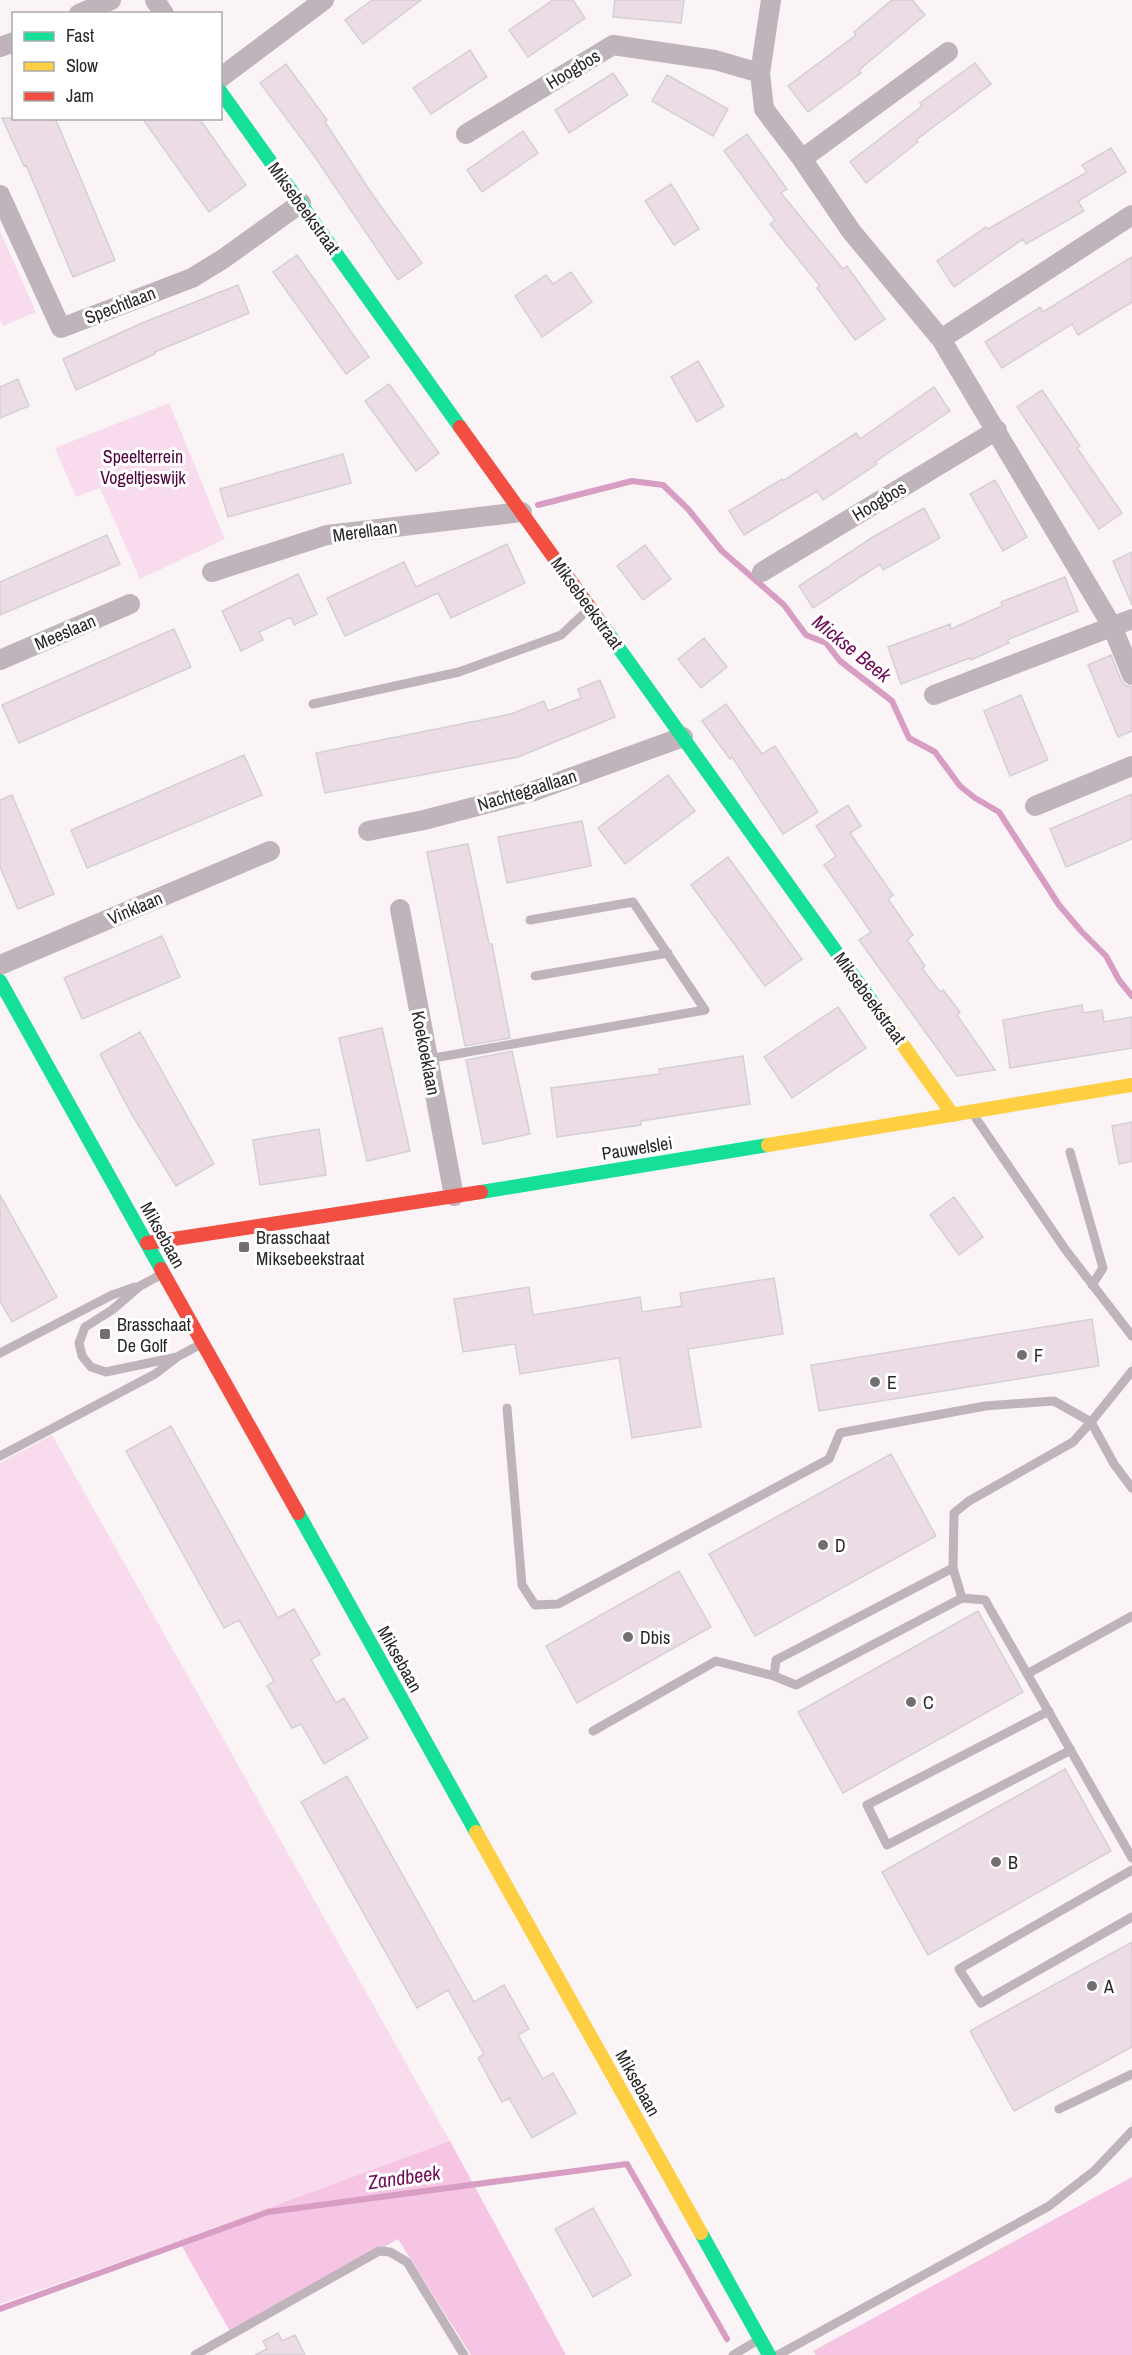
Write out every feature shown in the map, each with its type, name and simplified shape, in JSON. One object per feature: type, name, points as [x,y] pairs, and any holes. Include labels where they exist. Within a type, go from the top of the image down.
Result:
[{"type":"street","points":[[84,12],[111,0]]},
{"type":"street","points":[[222,76],[324,0]]},
{"type":"street","points":[[771,0],[760,73],[764,110],[802,159],[851,231],[941,339],[1112,626],[1132,675]]},
{"type":"street","name":"Hoogbos","points":[[466,134],[613,45],[715,60],[760,73]]},
{"type":"street","points":[[802,159],[948,52]]},
{"type":"street","name":"Miksebeekstraat","points":[[222,94],[953,1115]]},
{"type":"street","name":"Spechtlaan","points":[[0,195],[61,328],[192,278],[223,260],[301,202]]},
{"type":"street","points":[[941,339],[1132,215]]},
{"type":"street","name":"Hoogbos","points":[[762,572],[997,430]]},
{"type":"street","name":"Merellaan","points":[[212,572],[327,535],[522,512]]},
{"type":"street","name":"Meeslaan","points":[[0,660],[130,604]]},
{"type":"street","points":[[934,695],[1132,619]]},
{"type":"street","name":"Nachtegaallaan","points":[[368,831],[424,820],[531,792],[683,737]]},
{"type":"street","points":[[1035,806],[1132,766]]},
{"type":"street","name":"Vinklaan","points":[[0,965],[270,851]]},
{"type":"street","name":"Koekoeklaan","points":[[400,909],[454,1196]]},
{"type":"street","name":"Miksebaan","points":[[0,981],[769,2355]]},
{"type":"street","name":"Pauwelslei","points":[[147,1243],[454,1196],[1132,1085]]},
{"type":"lane","points":[[313,704],[459,672],[561,635],[591,608]]},
{"type":"lane","points":[[428,1059],[705,1010],[633,902],[530,920]]},
{"type":"lane","points":[[535,976],[668,953]]},
{"type":"lane","points":[[971,1112],[1065,1249],[1132,1336]]},
{"type":"lane","points":[[1070,1152],[1103,1268],[1092,1284]]},
{"type":"lane","points":[[0,1353],[112,1295],[140,1286],[163,1274]]},
{"type":"lane","points":[[140,1286],[112,1310],[85,1327],[79,1343],[82,1356],[91,1367],[106,1372],[177,1357]]},
{"type":"lane","points":[[0,1456],[155,1374],[177,1357],[203,1342]]},
{"type":"lane","points":[[962,1598],[953,1568],[954,1513],[969,1501],[1073,1442],[1132,1371]]},
{"type":"lane","points":[[507,1408],[522,1585],[536,1605],[558,1604],[829,1459],[840,1433],[985,1406],[1054,1401],[1091,1422],[1114,1464],[1132,1488]]},
{"type":"lane","points":[[774,1676],[776,1660],[953,1568]]},
{"type":"lane","points":[[593,1731],[716,1661],[774,1676],[796,1685],[962,1598],[985,1600],[1132,1858]]},
{"type":"lane","points":[[1027,1674],[1132,1616]]},
{"type":"lane","points":[[1048,1711],[867,1805],[887,1845],[1071,1750]]},
{"type":"lane","points":[[1132,1870],[959,1969],[981,2002],[1132,1917]]},
{"type":"lane","points":[[1059,2109],[1132,2074]]},
{"type":"lane","points":[[778,2355],[1049,2206],[1094,2171],[1132,2131]]},
{"type":"lane","points":[[195,2355],[380,2252],[390,2252],[407,2262],[464,2355]]},
{"type":"lane","points":[[733,2355],[760,2339]]},
{"type":"green space","points":[[0,231],[36,312],[3,326],[0,320]]},
{"type":"green space","name":"Speelterrein Vogeltjeswijk","points":[[169,403],[225,539],[140,579],[100,488],[76,497],[55,448]]},
{"type":"green space","points":[[52,1435],[450,2141],[0,2304],[0,1463]]},
{"type":"shaded area","points":[[450,2141],[566,2355],[471,2355],[398,2239],[232,2335],[179,2241]]},
{"type":"shaded area","points":[[1132,2177],[1132,2355],[816,2355],[813,2351]]},
{"type":"building","points":[[372,0],[421,0],[363,44],[345,20]]},
{"type":"building","points":[[553,0],[573,0],[585,18],[528,57],[509,30]]},
{"type":"building","points":[[615,0],[684,0],[681,23],[613,17]]},
{"type":"building","points":[[892,0],[912,0],[925,15],[859,70],[861,73],[808,112],[788,86],[856,35],[854,32]]},
{"type":"building","points":[[470,50],[487,77],[431,114],[413,88]]},
{"type":"building","points":[[975,63],[991,84],[916,140],[918,142],[866,183],[850,162],[922,106],[920,103]]},
{"type":"building","points":[[286,64],[327,120],[325,122],[372,194],[422,263],[398,280],[313,154],[260,83]]},
{"type":"building","points":[[613,73],[628,95],[569,133],[555,110]]},
{"type":"building","points":[[667,75],[728,109],[713,136],[652,101]]},
{"type":"building","points":[[2,118],[56,120],[115,260],[73,277],[26,165],[24,166]]},
{"type":"building","points":[[143,120],[200,120],[246,185],[209,212]]},
{"type":"building","points":[[523,131],[538,153],[482,192],[467,170]]},
{"type":"building","points":[[747,134],[787,189],[781,193],[843,269],[847,266],[885,319],[855,340],[817,288],[820,286],[770,224],[775,220],[724,151]]},
{"type":"building","points":[[1111,148],[1126,172],[1078,201],[1084,211],[1026,244],[1023,239],[954,287],[937,261],[986,227],[988,229],[1087,172],[1082,165]]},
{"type":"building","points":[[671,184],[699,229],[674,245],[645,201]]},
{"type":"building","points":[[297,255],[369,357],[346,374],[273,272]]},
{"type":"building","points":[[1132,257],[1132,302],[1078,335],[1072,324],[1002,368],[985,342],[1040,307],[1043,312]]},
{"type":"building","points":[[571,272],[592,302],[542,337],[515,296],[546,275],[553,284]]},
{"type":"building","points":[[238,285],[249,313],[155,352],[155,354],[76,390],[63,359],[142,323]]},
{"type":"building","points":[[698,361],[724,406],[697,422],[671,377]]},
{"type":"building","points":[[18,379],[29,406],[0,418],[0,387]]},
{"type":"building","points":[[389,384],[439,453],[416,471],[365,401]]},
{"type":"building","points":[[934,387],[950,411],[823,500],[817,491],[744,535],[729,511],[782,479],[783,481],[856,433],[860,439]]},
{"type":"building","points":[[1042,390],[1080,446],[1077,448],[1122,513],[1099,529],[1017,407]]},
{"type":"building","points":[[343,454],[351,483],[228,517],[220,489]]},
{"type":"building","points":[[995,480],[1027,537],[1003,551],[970,494]]},
{"type":"building","points":[[924,508],[940,538],[883,570],[880,564],[813,608],[799,586],[873,537]]},
{"type":"building","points":[[107,535],[120,564],[0,615],[0,582]]},
{"type":"building","points":[[507,544],[525,583],[451,618],[438,593],[345,636],[327,598],[404,562],[416,587]]},
{"type":"building","points":[[645,545],[671,579],[643,600],[617,566]]},
{"type":"building","points":[[1132,552],[1132,605],[1113,561]]},
{"type":"building","points":[[298,574],[317,614],[294,625],[291,617],[259,632],[263,640],[241,651],[222,611]]},
{"type":"building","points":[[1065,577],[1078,611],[1007,640],[1009,643],[971,660],[970,658],[901,684],[888,647],[950,624],[951,629],[1002,606],[1001,602]]},
{"type":"building","points":[[174,629],[191,667],[19,743],[2,705]]},
{"type":"building","points":[[704,638],[727,667],[701,688],[678,659]]},
{"type":"building","points":[[1111,655],[1121,680],[1125,685],[1132,687],[1132,731],[1118,737],[1088,665]]},
{"type":"building","points":[[600,680],[615,717],[518,757],[325,793],[316,753],[511,714],[544,701],[548,711],[581,698],[578,689]]},
{"type":"building","points":[[1021,695],[1048,760],[1010,776],[984,711]]},
{"type":"building","points":[[726,704],[762,754],[775,746],[818,812],[783,834],[732,757],[730,759],[702,721]]},
{"type":"building","points":[[244,755],[262,795],[87,868],[71,830]]},
{"type":"building","points":[[668,775],[695,811],[625,864],[598,828]]},
{"type":"building","points":[[1132,794],[1132,839],[1066,867],[1050,829]]},
{"type":"building","points":[[12,795],[54,894],[18,909],[0,867],[0,800]]},
{"type":"building","points":[[848,805],[861,826],[850,833],[893,895],[888,899],[913,935],[907,940],[925,966],[922,968],[940,992],[943,990],[960,1012],[957,1015],[995,1070],[957,1076],[859,940],[871,932],[824,865],[836,856],[816,826]]},
{"type":"building","points":[[582,821],[591,866],[507,883],[498,837]]},
{"type":"building","points":[[468,844],[489,944],[492,944],[510,1038],[465,1046],[427,852]]},
{"type":"building","points":[[728,857],[802,959],[765,986],[691,885]]},
{"type":"building","points":[[162,936],[180,977],[82,1019],[64,978]]},
{"type":"building","points":[[1082,1005],[1083,1013],[1102,1010],[1104,1022],[1132,1017],[1132,1048],[1010,1068],[1003,1020]]},
{"type":"building","points":[[838,1007],[866,1048],[792,1098],[764,1057]]},
{"type":"building","points":[[382,1028],[410,1151],[367,1161],[339,1038]]},
{"type":"building","points":[[140,1032],[214,1164],[176,1186],[132,1115],[100,1054]]},
{"type":"building","points":[[512,1051],[530,1134],[483,1144],[466,1060]]},
{"type":"building","points":[[743,1056],[750,1104],[641,1121],[641,1125],[557,1137],[551,1088],[660,1074],[659,1069]]},
{"type":"building","points":[[1132,1122],[1132,1161],[1119,1164],[1112,1126]]},
{"type":"building","points":[[319,1129],[326,1175],[260,1185],[253,1140]]},
{"type":"building","points":[[0,1195],[57,1297],[12,1322],[0,1301]]},
{"type":"building","points":[[954,1197],[983,1237],[959,1255],[930,1215]]},
{"type":"building","points":[[774,1278],[783,1334],[688,1349],[701,1427],[632,1438],[619,1358],[520,1374],[515,1344],[463,1352],[454,1299],[529,1287],[533,1315],[640,1297],[642,1312],[682,1306],[680,1293]]},
{"type":"building","points":[[1092,1319],[1099,1366],[819,1411],[811,1365]]},
{"type":"building","points":[[171,1426],[278,1618],[294,1609],[320,1654],[311,1660],[336,1703],[344,1698],[368,1738],[324,1764],[301,1724],[292,1728],[267,1686],[274,1681],[239,1620],[224,1628],[126,1451]]},
{"type":"building","name":"D","points":[[891,1454],[936,1536],[755,1636],[709,1554]]},
{"type":"building","name":"Dbis","points":[[679,1571],[711,1627],[577,1703],[546,1646]]},
{"type":"building","name":"C","points":[[978,1611],[1023,1692],[843,1793],[798,1712]]},
{"type":"building","name":"B","points":[[1065,1769],[1111,1851],[928,1955],[882,1872]]},
{"type":"building","points":[[347,1776],[474,2002],[504,1985],[529,2029],[518,2035],[543,2079],[553,2073],[576,2113],[532,2138],[509,2098],[502,2102],[478,2058],[484,2054],[448,1990],[417,2008],[301,1802]]},
{"type":"building","name":"A","points":[[1132,1942],[1132,2047],[1014,2111],[970,2031]]},
{"type":"building","points":[[593,2208],[631,2275],[593,2297],[555,2229]]},
{"type":"building","points":[[278,2333],[282,2341],[295,2335],[305,2355],[255,2355],[267,2349],[263,2341]]},
{"type":"waterway","name":"Mickse Beek","points":[[538,505],[632,481],[663,485],[688,509],[722,551],[784,605],[806,635],[826,643],[840,661],[892,701],[909,738],[935,752],[960,786],[999,812],[1059,905],[1106,956],[1119,980],[1132,996]]},
{"type":"waterway","name":"Zandbeek","points":[[0,2309],[268,2212],[627,2164],[727,2339]]},
{"type":"traffic: fast","points":[[222,94],[460,427]]},
{"type":"traffic: fast","points":[[598,619],[875,1006]]},
{"type":"traffic: fast","points":[[0,981],[161,1269]]},
{"type":"traffic: fast","points":[[481,1192],[768,1145]]},
{"type":"traffic: fast","points":[[298,1513],[476,1832]]},
{"type":"traffic: fast","points":[[701,2233],[769,2355]]},
{"type":"traffic: slow","points":[[875,1006],[953,1115]]},
{"type":"traffic: slow","points":[[768,1145],[1132,1085]]},
{"type":"traffic: slow","points":[[476,1832],[701,2233]]},
{"type":"traffic: jam","points":[[460,427],[598,619]]},
{"type":"traffic: jam","points":[[147,1243],[481,1192]]},
{"type":"traffic: jam","points":[[161,1269],[298,1513]]},
{"type":"place","name":"Brasschaat Miksebeekstraat","points":[[244,1247]]},
{"type":"place","name":"Brasschaat De Golf","points":[[105,1334]]},
{"type":"place","name":"F","points":[[1022,1355]]},
{"type":"place","name":"E","points":[[875,1382]]},
{"type":"place","name":"D","points":[[823,1545]]},
{"type":"place","name":"Dbis","points":[[628,1637]]},
{"type":"place","name":"C","points":[[911,1702]]},
{"type":"place","name":"B","points":[[996,1862]]},
{"type":"place","name":"A","points":[[1092,1986]]}]
